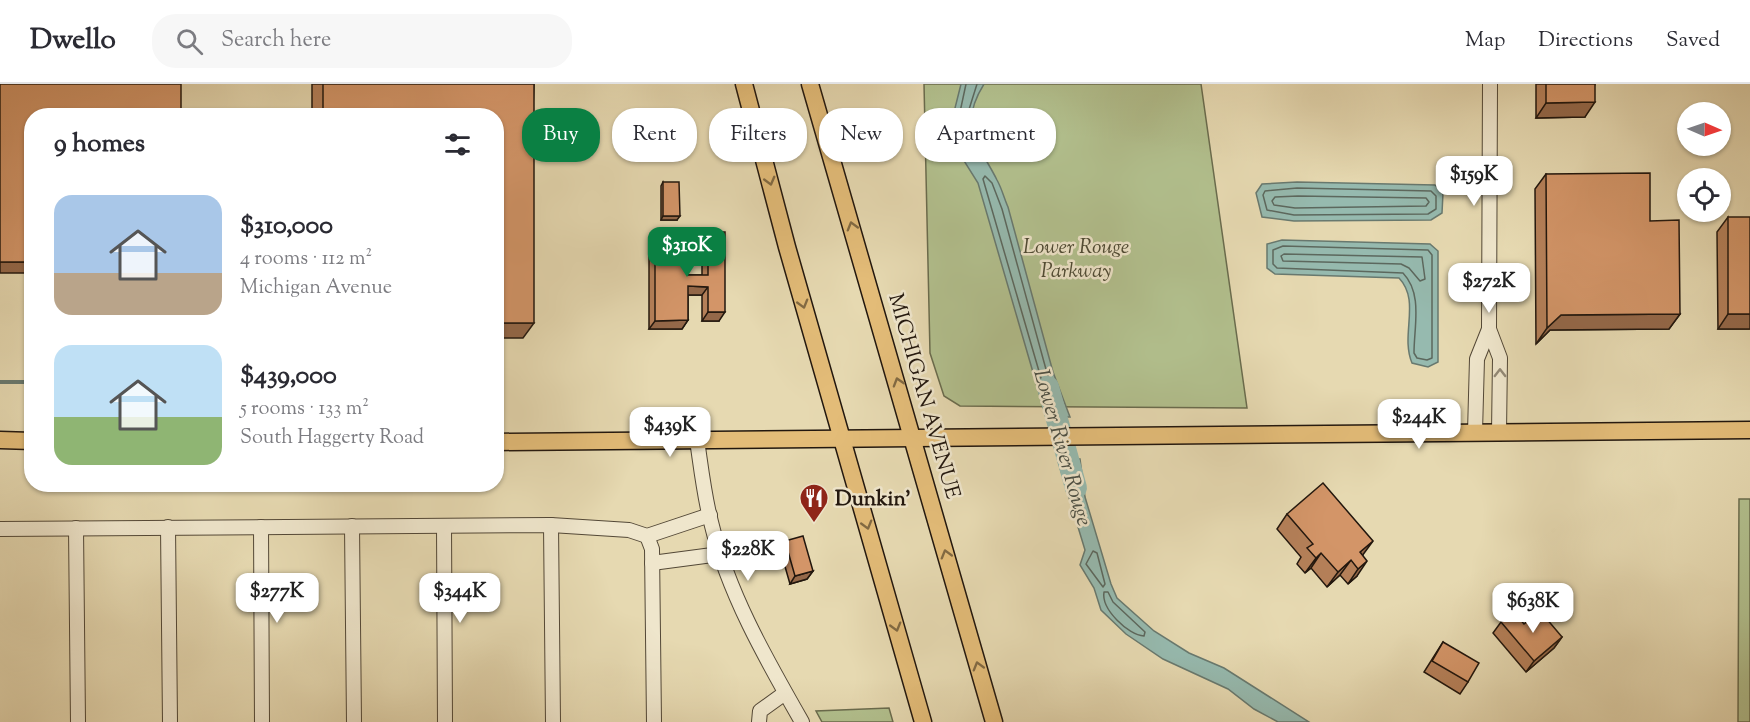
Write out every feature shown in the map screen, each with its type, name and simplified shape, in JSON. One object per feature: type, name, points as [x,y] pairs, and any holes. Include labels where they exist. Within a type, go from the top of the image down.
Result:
[{"type":"main road","points":[[744,84],[787,247],[923,722]]},
{"type":"main road","name":"MICHIGAN AVENUE","points":[[810,84],[914,438],[994,722]]},
{"type":"main road","points":[[504,442],[1750,430]]},
{"type":"main road","points":[[0,440],[24,441]]},
{"type":"street","points":[[1475,432],[1478,360],[1489,329],[1490,84]]},
{"type":"street","points":[[1489,329],[1500,358],[1499,432]]},
{"type":"street","points":[[697,440],[710,515],[720,554],[738,599],[802,722]]},
{"type":"street","points":[[0,529],[551,525],[629,530],[647,536],[710,515]]},
{"type":"street","points":[[551,525],[553,722]]},
{"type":"street","points":[[352,526],[354,722]]},
{"type":"street","points":[[444,526],[445,722]]},
{"type":"street","points":[[168,527],[170,722]]},
{"type":"street","points":[[261,527],[262,722]]},
{"type":"street","points":[[76,528],[78,722]]},
{"type":"street","points":[[647,536],[652,549],[654,722]]},
{"type":"street","points":[[652,563],[720,554]]},
{"type":"street","points":[[759,722],[760,711],[785,693]]},
{"type":"green space","name":"Lower Rouge Parkway","points":[[924,84],[1201,84],[1247,408],[960,406],[944,396],[930,353],[926,162],[1056,162],[1056,108],[925,108]]},
{"type":"green space","points":[[1739,499],[1750,499],[1750,722],[1738,722]]},
{"type":"green space","points":[[889,708],[893,722],[822,722],[816,711]]},
{"type":"water","points":[[961,84],[984,84],[973,108],[955,108]]},
{"type":"water","points":[[965,162],[987,162],[999,183],[1008,207],[1053,372],[1070,417],[1046,417],[978,183]]},
{"type":"water","points":[[1297,182],[1435,185],[1443,193],[1442,213],[1431,220],[1294,221],[1262,217],[1256,193],[1262,184]]},
{"type":"water","points":[[1282,240],[1430,244],[1438,251],[1438,362],[1428,367],[1412,363],[1408,341],[1409,297],[1399,278],[1275,274],[1267,268],[1267,244]]},
{"type":"water","points":[[1057,458],[1080,459],[1085,497],[1117,598],[1154,631],[1189,653],[1224,668],[1309,722],[1278,722],[1254,709],[1228,689],[1163,659],[1126,634],[1101,610],[1094,588],[1080,565],[1085,550]]},
{"type":"building","points":[[0,84],[181,84],[181,108],[24,108],[24,262],[0,262]]},
{"type":"building","points":[[323,84],[534,84],[534,108],[522,108],[522,162],[534,162],[534,323],[504,323],[504,108],[323,108]]},
{"type":"building","points":[[1546,84],[1595,84],[1595,102],[1546,103]]},
{"type":"building","points":[[1650,173],[1650,221],[1677,220],[1679,222],[1680,314],[1561,315],[1547,328],[1546,174]]},
{"type":"building","points":[[663,182],[679,182],[680,216],[663,216]]},
{"type":"building","points":[[1731,217],[1750,217],[1750,314],[1728,314],[1728,222],[1731,222]]},
{"type":"building","points":[[708,232],[725,232],[725,312],[708,312],[708,287],[688,286],[688,320],[655,321],[655,241],[688,241],[688,275],[708,275]]},
{"type":"building","points":[[1323,483],[1373,541],[1360,552],[1367,561],[1358,569],[1351,560],[1338,572],[1321,553],[1316,558],[1307,548],[1313,544],[1287,514]]},
{"type":"building","points":[[803,536],[813,571],[795,576],[785,541]]},
{"type":"building","points":[[1513,611],[1524,624],[1540,611],[1562,637],[1534,661],[1501,622]]},
{"type":"building","points":[[1443,642],[1479,663],[1468,682],[1432,661]]},
{"type":"waterway","points":[[0,382],[24,382]]},
{"type":"waterway","name":"Lower River Rouge","points":[[1048,387],[1076,488]]},
{"type":"place","name":"Dunkin'","points":[[814,524]]}]
